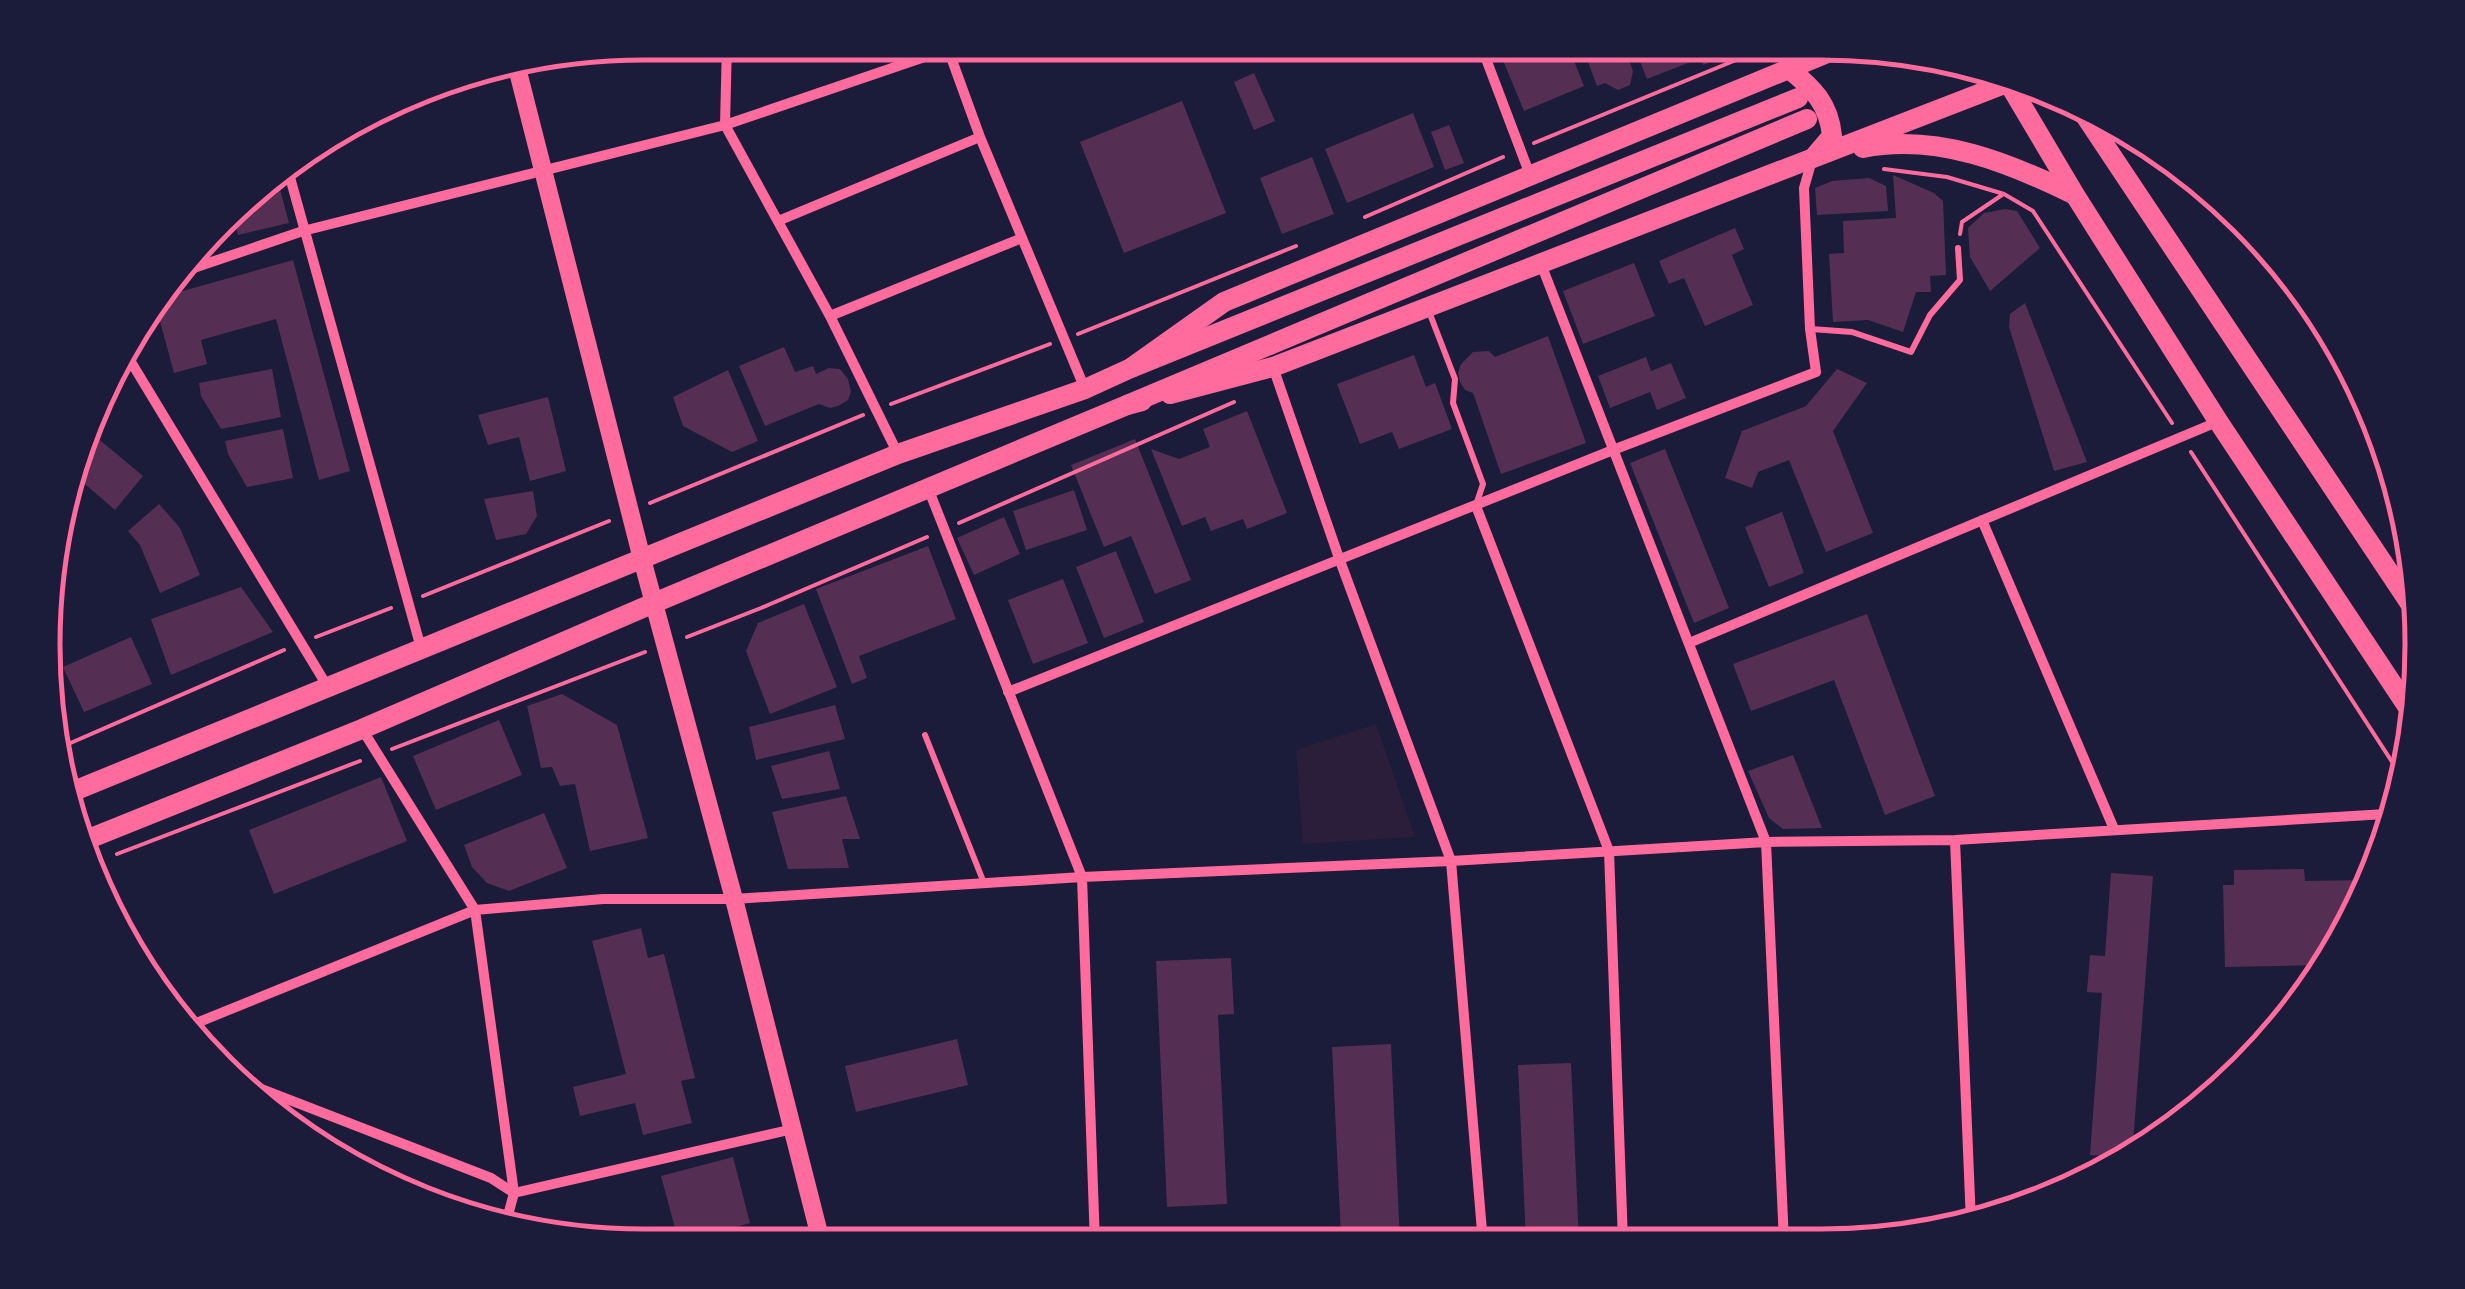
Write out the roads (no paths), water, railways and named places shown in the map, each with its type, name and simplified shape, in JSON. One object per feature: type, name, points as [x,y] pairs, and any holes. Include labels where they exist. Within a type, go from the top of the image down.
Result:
[{"type":"main road","points":[[1131,368],[1224,302],[1799,60]]},
{"type":"main road","points":[[1805,60],[1832,136],[1812,158]]},
{"type":"main road","points":[[518,74],[818,1229]]},
{"type":"main road","points":[[1127,404],[1273,367],[1998,88]]},
{"type":"main road","points":[[2013,93],[2218,421],[2402,699]]},
{"type":"main road","points":[[78,789],[898,454],[1085,389],[1798,98]]},
{"type":"main road","points":[[93,837],[362,730],[928,487],[1806,119]]},
{"type":"main road","points":[[2093,127],[2403,592]]},
{"type":"main road","points":[[1812,158],[1882,144],[1931,146],[1979,154],[2075,194]]},
{"type":"street","points":[[727,60],[725,125],[830,316],[898,454]]},
{"type":"street","points":[[199,266],[304,231],[725,125],[916,60]]},
{"type":"street","points":[[952,60],[1085,389]]},
{"type":"street","points":[[1489,60],[1530,176]]},
{"type":"street","points":[[778,221],[980,137]]},
{"type":"street","points":[[1008,692],[1816,372],[1810,329],[1804,188],[1812,158]]},
{"type":"street","points":[[290,180],[422,650]]},
{"type":"street","points":[[830,316],[1022,238]]},
{"type":"street","points":[[1541,264],[1766,842],[1783,1229]]},
{"type":"street","points":[[132,363],[328,689]]},
{"type":"street","points":[[1273,367],[1451,861],[1481,1229]]},
{"type":"street","points":[[1689,643],[2218,421]]},
{"type":"street","points":[[928,487],[1082,877],[1094,1229]]},
{"type":"street","points":[[1476,506],[1609,851],[1622,1229]]},
{"type":"street","points":[[1982,520],[2114,829]]},
{"type":"street","points":[[362,730],[475,910],[514,1194],[508,1213]]},
{"type":"street","points":[[199,1022],[475,910],[604,899],[734,899],[1082,877],[1766,842],[1955,840],[2379,814]]},
{"type":"street","points":[[1955,840],[1970,1209]]},
{"type":"street","points":[[269,1092],[491,1178],[514,1194],[793,1129]]},
{"type":"lane","points":[[1810,329],[1852,332],[1911,352],[1930,314],[1960,280],[1958,248]]},
{"type":"lane","points":[[1428,308],[1455,379],[1453,403],[1483,484],[1476,506]]},
{"type":"lane","points":[[925,735],[984,884]]}]
